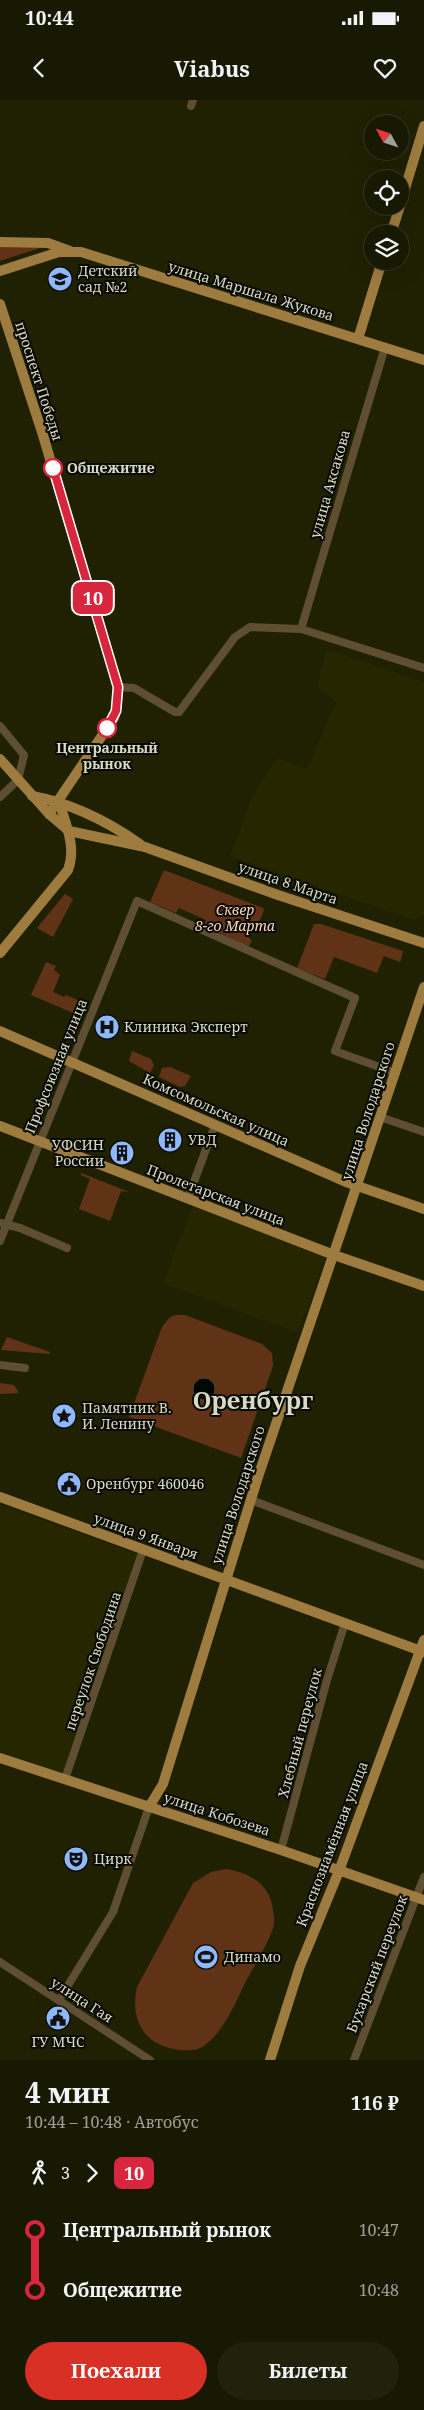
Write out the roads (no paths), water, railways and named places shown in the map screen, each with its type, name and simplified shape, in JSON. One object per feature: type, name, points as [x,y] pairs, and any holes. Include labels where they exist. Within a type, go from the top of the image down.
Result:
[{"type":"main road","points":[[409,176],[424,126]]},
{"type":"main road","name":"улица Маршала Жукова","points":[[0,242],[48,243],[70,251],[92,255],[424,360]]},
{"type":"main road","name":"улица Маршала Жукова","points":[[0,271],[36,258],[70,251]]},
{"type":"main road","points":[[358,339],[379,270]]},
{"type":"main road","name":"проспект Победы","points":[[0,304],[73,535],[118,687],[114,718],[49,814]]},
{"type":"main road","points":[[0,759],[49,814],[69,831]]},
{"type":"main road","name":"улица 8 Марта","points":[[32,796],[59,801],[110,825],[145,847]]},
{"type":"main road","points":[[0,953],[68,870],[71,863],[69,831],[59,801]]},
{"type":"main road","name":"улица 8 Марта","points":[[69,831],[145,847],[278,895],[424,943]]},
{"type":"main road","name":"улица Володарского","points":[[149,1807],[163,1784],[250,1500],[424,988]]},
{"type":"main road","name":"Комсомольская улица","points":[[0,1031],[358,1186],[424,1209]]},
{"type":"main road","name":"Пролетарская улица","points":[[0,1126],[334,1255],[424,1286]]},
{"type":"main road","name":"улица 9 Января","points":[[0,1497],[422,1651]]},
{"type":"main road","name":"Краснознамённая улица","points":[[270,2060],[300,1966],[339,1871],[422,1651],[424,1640]]},
{"type":"main road","name":"улица Кобозева","points":[[0,1758],[281,1850],[420,1899]]},
{"type":"street","name":"улица Аксакова","points":[[301,629],[385,347]]},
{"type":"street","points":[[118,687],[134,688],[175,712],[179,712],[235,637],[246,628],[256,626],[301,629],[424,668]]},
{"type":"street","points":[[0,726],[24,754],[18,780],[0,797]]},
{"type":"street","name":"Профсоюзная улица","points":[[0,1241],[3,1224],[137,901],[355,998],[335,1050],[396,1072]]},
{"type":"street","points":[[380,1117],[424,1132]]},
{"type":"street","points":[[188,1198],[215,1125]]},
{"type":"street","points":[[3,1224],[20,1228],[67,1248]]},
{"type":"street","points":[[0,1365],[25,1368]]},
{"type":"street","points":[[250,1500],[424,1565]]},
{"type":"street","name":"переулок Свободина","points":[[65,1779],[143,1550]]},
{"type":"street","name":"Хлебный переулок","points":[[281,1850],[327,1680],[345,1623]]},
{"type":"street","name":"улица Володарского","points":[[59,2000],[113,1912],[149,1807]]},
{"type":"street","name":"Бухарский переулок","points":[[354,2060],[420,1899],[424,1877]]},
{"type":"street","name":"улица Гая","points":[[0,1962],[150,2060]]},
{"type":"place","name":"Детский сад №2","points":[[60,279]]},
{"type":"place","name":"Общежитие","points":[[53,468]]},
{"type":"place","name":"Центральный рынок","points":[[107,728]]},
{"type":"place","name":"Клиника Эксперт","points":[[107,1027]]},
{"type":"place","name":"УВД","points":[[170,1140]]},
{"type":"place","name":"УФСИН России","points":[[122,1153]]},
{"type":"place","name":"Памятник В. И. Ленину","points":[[64,1416]]},
{"type":"place","name":"Оренбург 460046","points":[[69,1484]]},
{"type":"place","name":"Цирк","points":[[76,1859]]},
{"type":"place","name":"Динамо","points":[[206,1957]]},
{"type":"place","name":"ГУ МЧС","points":[[58,2018]]},
{"type":"district","name":"Оренбург","points":[[253,1401]]},
{"type":"park label","name":"Сквер 8-го Марта","points":[[235,918]]}]
